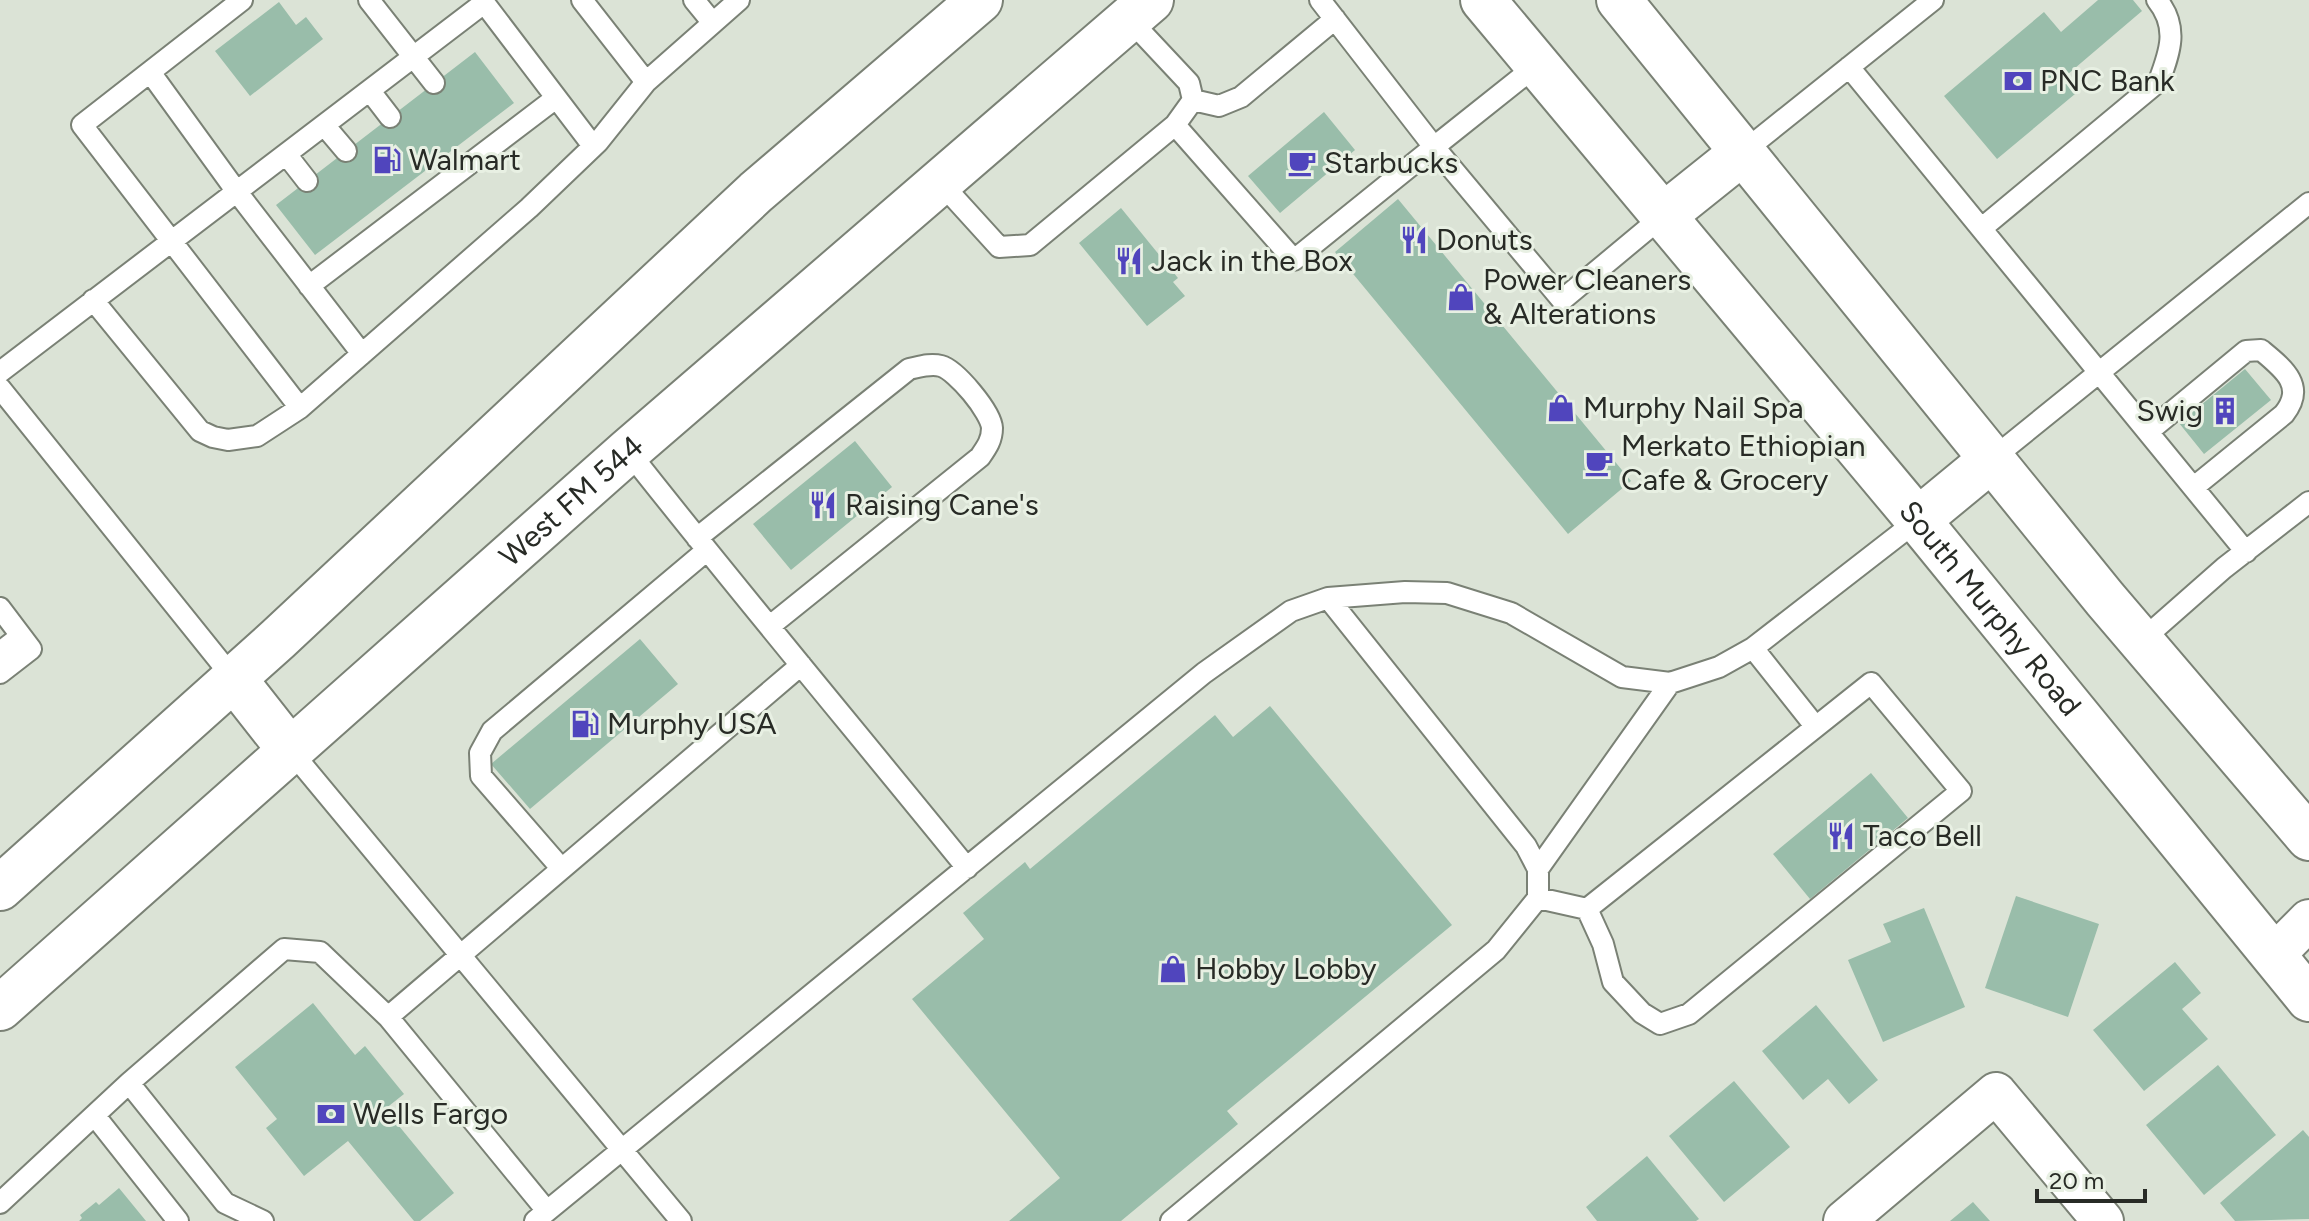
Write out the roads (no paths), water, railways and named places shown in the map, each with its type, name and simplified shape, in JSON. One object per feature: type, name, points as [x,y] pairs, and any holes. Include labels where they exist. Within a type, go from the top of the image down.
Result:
[{"type":"main road","points":[[0,888],[234,679],[756,192],[980,0]]},
{"type":"main road","name":"South Murphy Road","points":[[1483,0],[1918,520],[2309,999]]},
{"type":"main road","points":[[1619,0],[2141,641],[2309,838]]},
{"type":"main road","name":"West FM 544","points":[[0,1008],[628,451],[1140,9]]},
{"type":"main road","points":[[1663,216],[1743,152]]},
{"type":"main road","points":[[1918,520],[1992,459]]},
{"type":"main road","points":[[234,679],[290,750]]},
{"type":"street","points":[[2273,956],[2309,920]]},
{"type":"street","points":[[1844,1221],[1996,1093],[2103,1221]]},
{"type":"lane","points":[[242,0],[82,125],[300,408]]},
{"type":"lane","points":[[369,0],[434,83]]},
{"type":"lane","points":[[582,0],[646,82]]},
{"type":"lane","points":[[694,0],[712,22]]},
{"type":"lane","points":[[93,300],[200,431],[228,440],[257,436],[300,408],[444,284],[593,146],[646,82],[739,0]]},
{"type":"lane","points":[[1320,0],[1434,147],[1562,300],[1663,216]]},
{"type":"lane","points":[[1743,152],[1933,0]]},
{"type":"lane","points":[[1982,228],[2159,81],[2172,48],[2166,11],[2157,0]]},
{"type":"lane","points":[[0,372],[483,2],[593,146]]},
{"type":"lane","points":[[939,181],[999,247],[1030,245],[1175,125],[1193,100],[1189,83],[1140,9]]},
{"type":"lane","points":[[1193,100],[1219,106],[1241,97],[1335,19]]},
{"type":"lane","points":[[1175,125],[1294,260],[1537,65]]},
{"type":"lane","points":[[1849,67],[2246,552]]},
{"type":"lane","points":[[150,72],[237,192],[362,354]]},
{"type":"lane","points":[[370,91],[390,117]]},
{"type":"lane","points":[[309,286],[354,239],[480,143],[556,98]]},
{"type":"lane","points":[[324,125],[346,151]]},
{"type":"lane","points":[[286,154],[307,181]]},
{"type":"lane","points":[[1992,459],[2309,203]]},
{"type":"lane","points":[[2149,431],[2246,351],[2261,350],[2288,376],[2295,388],[2294,401],[2284,414],[2194,487]]},
{"type":"lane","points":[[561,868],[481,776],[480,753],[492,731],[701,545],[909,369],[943,366],[959,377],[989,416],[991,440],[980,457],[770,626]]},
{"type":"lane","points":[[0,388],[234,679]]},
{"type":"lane","points":[[628,451],[701,545],[967,868]]},
{"type":"lane","points":[[2141,641],[2224,568],[2309,502]]},
{"type":"lane","points":[[0,1203],[129,1083],[284,949],[320,952],[388,1017],[541,1216],[1204,673],[1291,611],[1328,598],[1405,592],[1447,593],[1511,613],[1622,677],[1670,683],[1719,667],[1753,648],[1918,520]]},
{"type":"lane","points":[[1171,1221],[1496,950],[1538,898],[1538,869],[1526,846],[1328,598]]},
{"type":"lane","points":[[0,608],[31,649],[0,673]]},
{"type":"lane","points":[[0,652],[21,636]]},
{"type":"lane","points":[[1753,648],[1815,726]]},
{"type":"lane","points":[[388,1017],[801,665]]},
{"type":"lane","points":[[1538,869],[1670,683]]},
{"type":"lane","points":[[1871,683],[1961,791],[1689,1014],[1660,1024],[1642,1013],[1613,982],[1603,944],[1587,909],[1871,683]]},
{"type":"lane","points":[[290,750],[681,1221]]},
{"type":"lane","points":[[1538,898],[1587,909]]},
{"type":"lane","points":[[129,1083],[225,1203],[263,1221]]},
{"type":"lane","points":[[95,1116],[178,1221]]},
{"type":"place","name":"PNC Bank","points":[[2018,81]]},
{"type":"place","name":"Walmart","points":[[387,160]]},
{"type":"place","name":"Starbucks","points":[[1302,163]]},
{"type":"place","name":"Donuts","points":[[1414,240]]},
{"type":"place","name":"Jack in the Box","points":[[1129,261]]},
{"type":"place","name":"Power Cleaners & Alterations","points":[[1461,297]]},
{"type":"place","name":"Murphy Nail Spa","points":[[1561,408]]},
{"type":"place","name":"Swig","points":[[2225,411]]},
{"type":"place","name":"Merkato Ethiopian Cafe & Grocery","points":[[1599,463]]},
{"type":"place","name":"Raising Cane's","points":[[823,505]]},
{"type":"place","name":"Murphy USA","points":[[585,724]]},
{"type":"place","name":"Taco Bell","points":[[1841,836]]},
{"type":"place","name":"Hobby Lobby","points":[[1173,969]]},
{"type":"place","name":"Wells Fargo","points":[[331,1114]]}]
